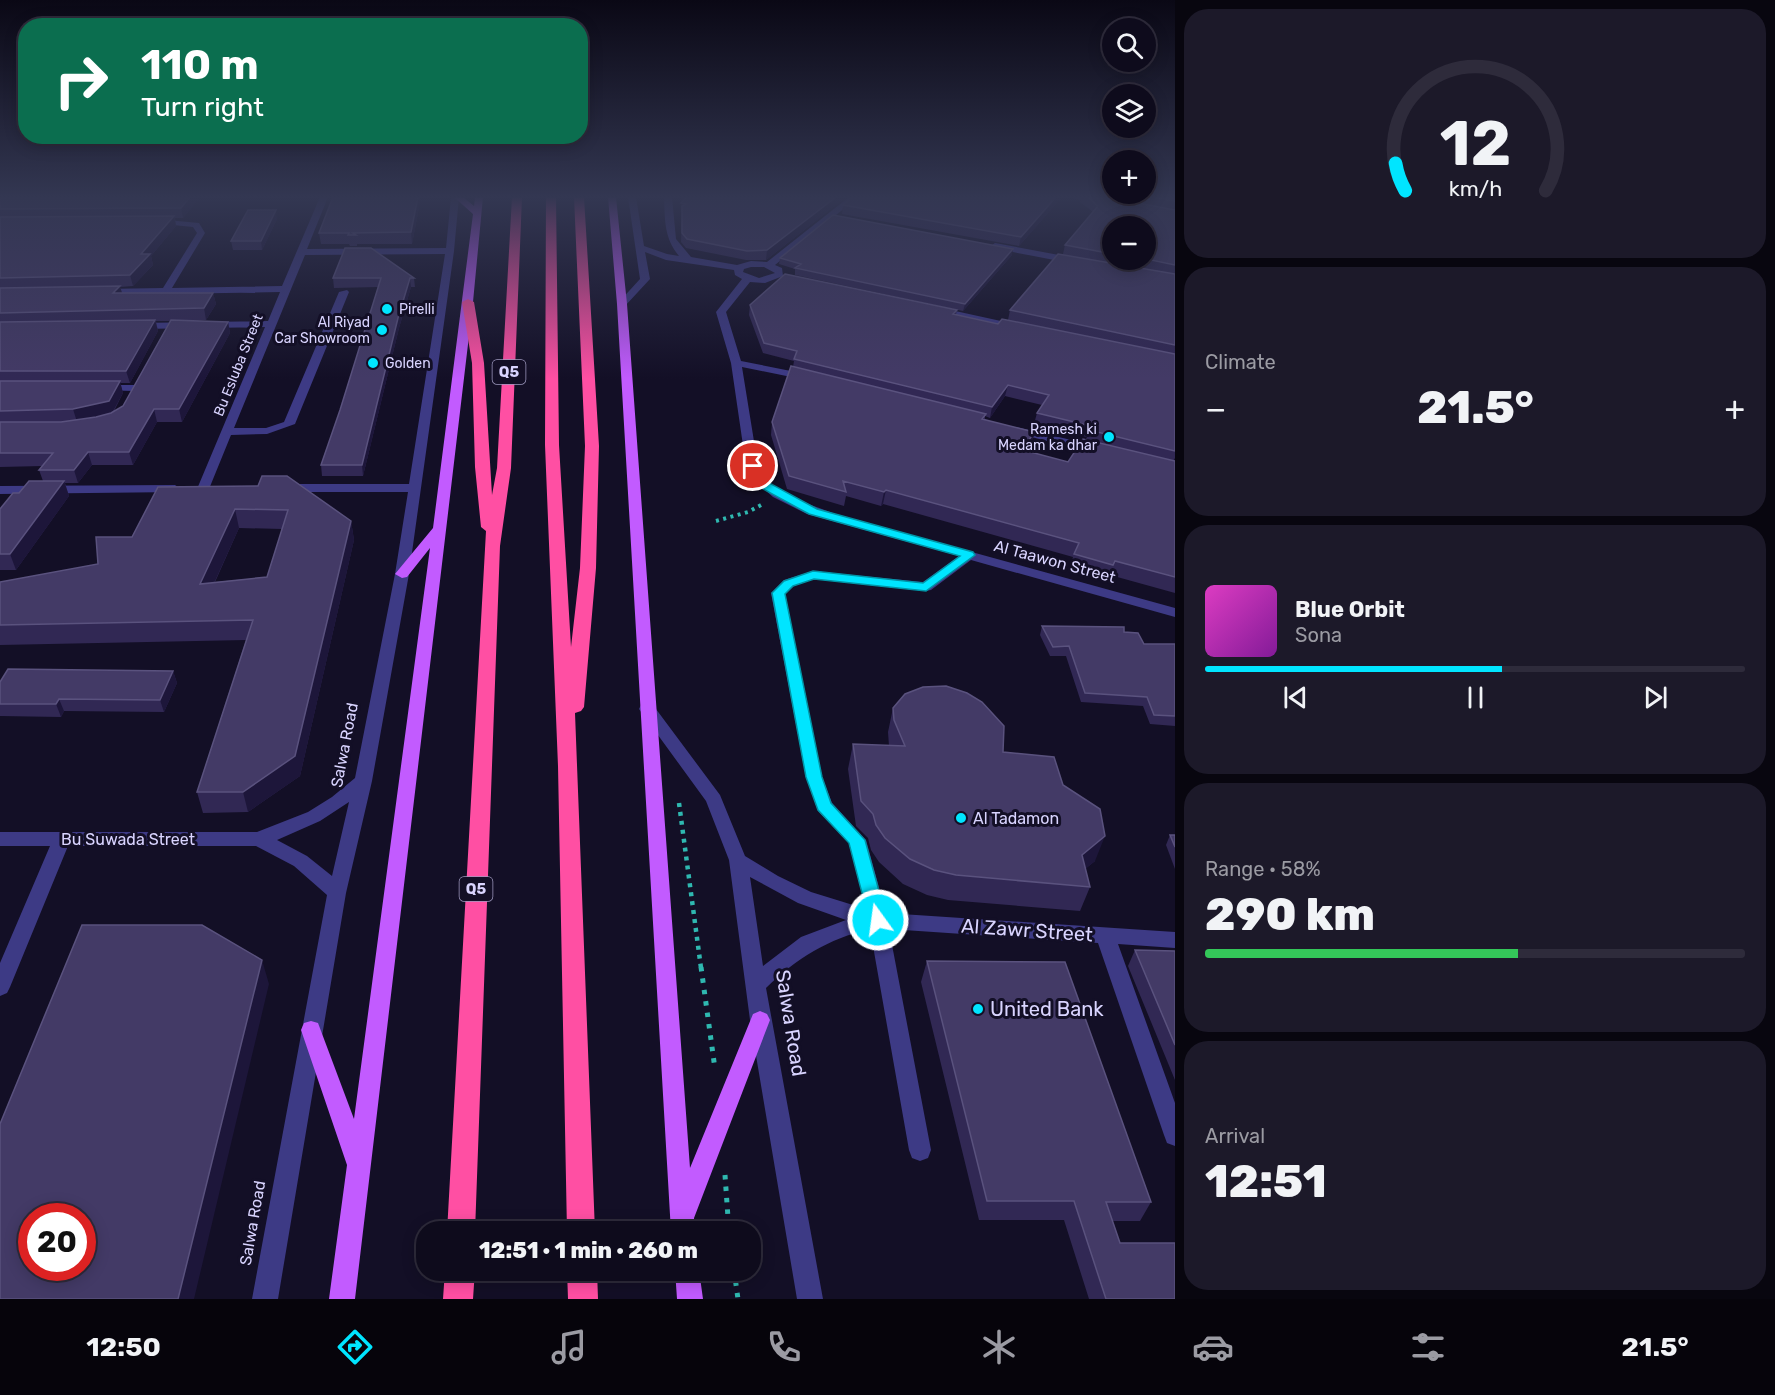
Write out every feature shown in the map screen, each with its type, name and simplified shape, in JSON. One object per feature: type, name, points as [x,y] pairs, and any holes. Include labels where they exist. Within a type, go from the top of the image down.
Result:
[{"type":"highway","name":"Q5","points":[[461,1221],[492,546],[504,468],[514,258]]},
{"type":"highway","points":[[551,258],[552,445],[568,765],[581,1221]]},
{"type":"highway","points":[[568,765],[588,568],[592,446],[582,258]]},
{"type":"highway","points":[[468,302],[476,329],[479,357],[482,468],[492,546]]},
{"type":"highway","points":[[458,1299],[459,1281]]},
{"type":"highway","points":[[582,1281],[583,1299]]},
{"type":"main road","points":[[342,1299],[472,258]]},
{"type":"main road","points":[[618,258],[683,1221]]},
{"type":"main road","points":[[402,574],[438,530]]},
{"type":"main road","points":[[685,1221],[760,1020]]},
{"type":"main road","points":[[312,1030],[359,1163]]},
{"type":"main road","points":[[688,1281],[690,1299]]},
{"type":"street","points":[[166,291],[186,258]]},
{"type":"street","name":"Bu Esluba Street","points":[[0,490],[209,489],[226,432],[298,258]]},
{"type":"street","name":"Salwa Road","points":[[265,1299],[337,893],[363,781],[402,574],[449,258]]},
{"type":"street","points":[[647,258],[652,266]]},
{"type":"street","points":[[672,258],[738,268],[751,264],[769,265],[779,270],[778,277]]},
{"type":"street","points":[[769,265],[778,258]]},
{"type":"street","points":[[1059,258],[1083,262]]},
{"type":"street","points":[[622,304],[642,284],[652,266],[684,259]]},
{"type":"street","points":[[738,268],[739,275],[747,279],[765,280],[778,277],[790,279]]},
{"type":"street","name":"Al Taawon Street","points":[[747,279],[721,312],[736,363],[753,466],[758,478],[779,495],[797,505],[836,519],[1175,613]]},
{"type":"street","points":[[95,292],[285,290]]},
{"type":"street","points":[[226,432],[267,431],[289,424],[344,292]]},
{"type":"street","points":[[930,309],[1035,332]]},
{"type":"street","points":[[124,326],[166,331],[270,324]]},
{"type":"street","points":[[736,363],[818,380]]},
{"type":"street","points":[[89,388],[134,388]]},
{"type":"street","points":[[1002,426],[1106,452]]},
{"type":"street","points":[[274,488],[416,488]]},
{"type":"street","points":[[920,1150],[878,920],[857,840],[824,806],[814,777],[778,593],[789,583],[813,575],[926,587],[969,555]]},
{"type":"street","name":"Salwa Road","points":[[647,709],[714,799],[738,860],[760,1020],[810,1299]]},
{"type":"street","name":"Bu Suwada Street","points":[[0,839],[257,839],[289,830],[318,816],[343,800],[363,781]]},
{"type":"street","points":[[0,987],[62,839]]},
{"type":"street","name":"Bu Suwada Street","points":[[257,839],[302,860],[337,893]]},
{"type":"street","name":"Al Zawr Street","points":[[738,860],[768,881],[801,898],[838,911],[878,920],[1175,940]]},
{"type":"street","name":"Al Zawr Street","points":[[755,986],[779,961],[808,941],[842,927],[878,920]]},
{"type":"street","points":[[1105,935],[1175,1135]]},
{"type":"path","points":[[716,521],[748,513],[779,495]]},
{"type":"path","points":[[679,800],[715,1071]]},
{"type":"path","points":[[724,1163],[728,1221]]},
{"type":"path","points":[[736,1281],[738,1299]]},
{"type":"building","points":[[0,258],[147,258],[130,275],[0,278]]},
{"type":"building","points":[[341,258],[385,258],[414,278],[410,278],[398,318],[362,465],[321,465],[381,278],[333,278]]},
{"type":"building","points":[[780,258],[1005,258],[965,304],[795,268],[801,264]]},
{"type":"building","points":[[1055,258],[1079,258],[1102,262],[1102,270],[1152,270],[1175,274],[1175,345],[1010,310]]},
{"type":"building","points":[[1156,258],[1175,258],[1175,265],[1156,261]]},
{"type":"building","points":[[785,274],[957,310],[953,314],[998,324],[1002,319],[1175,354],[1175,451],[1089,430],[1091,426],[1037,413],[1049,395],[1008,385],[992,407],[794,359],[797,351],[764,343],[750,305]]},
{"type":"building","points":[[120,286],[113,293],[213,293],[204,308],[0,313],[0,288]]},
{"type":"building","points":[[155,320],[126,371],[0,371],[0,322]]},
{"type":"building","points":[[171,320],[228,322],[179,409],[154,409],[129,452],[88,452],[74,470],[39,470],[53,453],[0,453],[0,422],[61,422],[96,417],[111,413],[123,406]]},
{"type":"building","points":[[791,366],[986,414],[982,419],[1034,432],[1023,450],[1068,462],[1083,439],[1175,461],[1175,577],[1115,561],[1113,565],[1074,554],[1079,543],[886,490],[884,492],[843,481],[846,492],[789,476],[772,422]]},
{"type":"building","points":[[0,381],[120,381],[109,401],[73,409],[0,411]]},
{"type":"building","points":[[262,476],[287,476],[351,521],[295,756],[243,792],[197,792],[253,620],[0,625],[0,582],[98,564],[96,537],[132,537],[158,487],[258,486]],"holes":[[[235,509],[288,510],[267,577],[200,584]]]},
{"type":"building","points":[[29,481],[64,481],[10,554],[0,554],[0,509],[13,493],[19,493]]},
{"type":"building","points":[[1042,626],[1124,627],[1124,632],[1138,633],[1144,644],[1175,644],[1175,716],[1154,715],[1147,697],[1085,693],[1069,646],[1053,647]]},
{"type":"building","points":[[8,669],[173,671],[160,700],[59,699],[56,704],[0,704],[0,682]]},
{"type":"building","name":"Al Tadamon","points":[[946,686],[967,693],[982,702],[1004,726],[1003,752],[1054,757],[1063,785],[1100,809],[1105,836],[1082,855],[1090,887],[956,875],[934,870],[910,859],[885,838],[876,825],[873,814],[861,801],[853,744],[905,746],[894,720],[893,708],[905,694],[923,687]]},
{"type":"building","points":[[1170,835],[1175,835],[1175,847]]},
{"type":"building","points":[[82,925],[202,925],[262,960],[178,1299],[0,1299],[0,1124]]},
{"type":"building","points":[[1135,950],[1175,951],[1175,1045]]},
{"type":"building","points":[[927,961],[1065,962],[1151,1202],[1106,1202],[1120,1243],[1175,1243],[1175,1299],[1106,1299],[1074,1201],[987,1201]]},
{"type":"place","name":"Pirelli","points":[[387,309]]},
{"type":"place","name":"Al Riyad Car Showroom","points":[[382,330]]},
{"type":"place","name":"Golden","points":[[373,363]]},
{"type":"place","name":"Ramesh ki Medam ka dhar","points":[[1109,437]]},
{"type":"place","name":"Al Tadamon","points":[[961,818]]},
{"type":"place","name":"United Bank","points":[[978,1009]]},
{"type":"route","points":[[753,466],[758,478],[767,487],[813,512],[969,555],[926,587],[813,575],[789,583],[778,593],[814,777],[824,806],[857,840],[878,920]]}]
